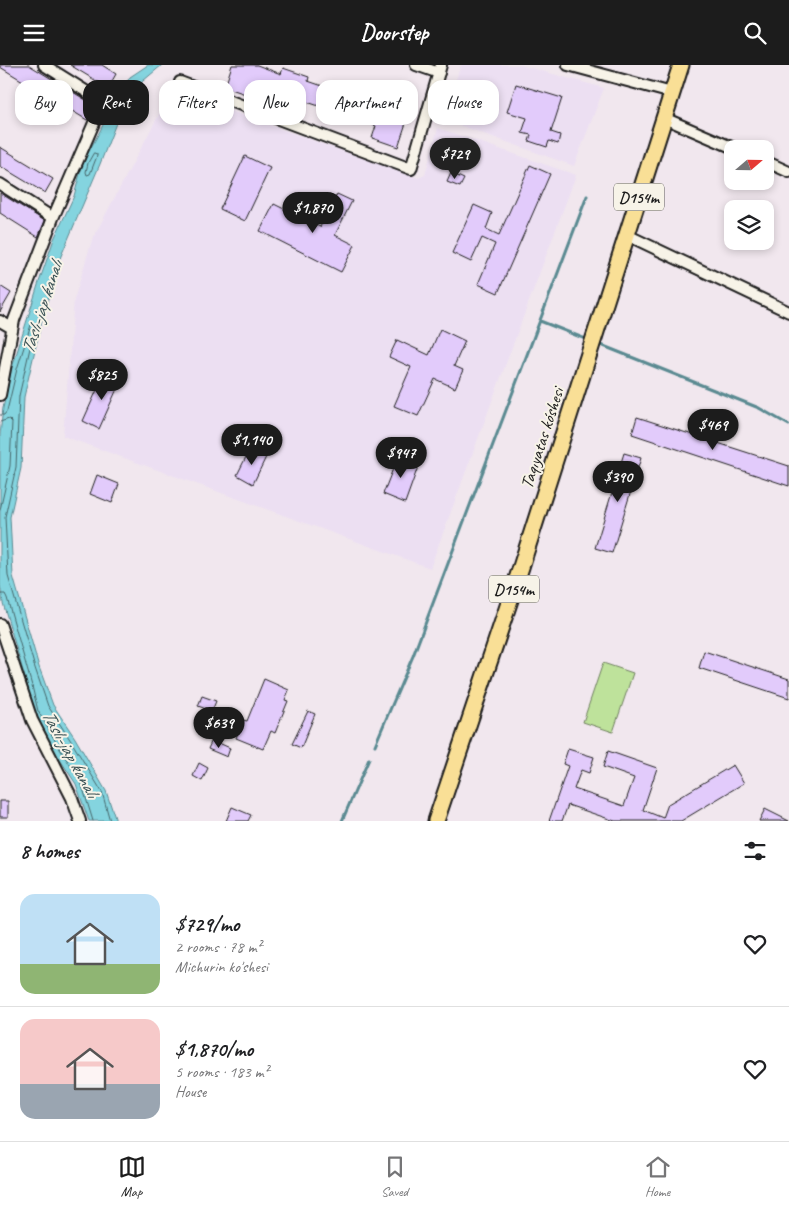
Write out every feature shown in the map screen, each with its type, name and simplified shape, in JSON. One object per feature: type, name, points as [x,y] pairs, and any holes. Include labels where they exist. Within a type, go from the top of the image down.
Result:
[{"type":"main road","name":"Taqıyatas kóshesi","points":[[436,821],[521,567],[681,65]]},
{"type":"street","points":[[0,395],[14,320],[53,218],[103,102],[44,65]]},
{"type":"street","points":[[234,103],[411,169],[440,69],[416,65]]},
{"type":"street","points":[[568,65],[672,93]]},
{"type":"street","points":[[664,117],[724,144]]},
{"type":"street","points":[[774,165],[789,172]]},
{"type":"street","points":[[0,184],[53,218]]},
{"type":"street","points":[[627,235],[789,311]]},
{"type":"street","points":[[0,321],[12,328]]},
{"type":"street","points":[[0,624],[32,720],[72,798],[80,821]]},
{"type":"shaded area","points":[[461,65],[520,65],[604,88],[574,166],[459,125],[499,125],[499,80],[456,80]]},
{"type":"shaded area","points":[[234,112],[244,116],[244,125],[270,125],[418,178],[425,175],[438,128],[576,175],[430,568],[63,436],[74,300],[92,240],[159,114],[159,125],[234,125]]},
{"type":"green space","points":[[603,663],[633,673],[613,732],[583,722]]},
{"type":"water","points":[[148,65],[162,65],[144,80],[128,80]]},
{"type":"water","name":"Taslı-jap kanalı","points":[[103,125],[115,125],[58,263],[41,324],[24,397],[21,468],[10,517],[13,576],[39,667],[53,705],[106,791],[115,821],[89,821],[76,784],[55,752],[34,713],[3,603],[0,585],[0,435],[3,408],[12,368],[54,239],[74,196],[83,162]]},
{"type":"building","points":[[0,65],[29,65],[53,80],[21,80],[0,67]]},
{"type":"building","points":[[70,65],[102,65],[116,74],[113,80],[95,80]]},
{"type":"building","points":[[232,65],[257,65],[281,74],[283,68],[309,77],[308,81],[316,84],[316,105],[306,102],[306,80],[244,80],[244,93],[234,90],[234,80],[227,80]]},
{"type":"building","points":[[516,84],[562,98],[551,132],[560,135],[558,144],[549,141],[547,147],[529,141],[531,135],[522,133],[527,118],[507,112]]},
{"type":"building","points":[[73,92],[83,98],[83,118],[73,111]]},
{"type":"building","points":[[373,125],[405,125],[398,147],[372,138],[376,126]]},
{"type":"building","points":[[0,147],[53,179],[45,193],[0,166]]},
{"type":"building","points":[[245,156],[270,168],[245,221],[220,209]]},
{"type":"building","points":[[530,165],[550,174],[498,293],[478,284],[495,244],[482,238],[471,262],[452,253],[474,205],[492,213],[486,229],[499,235]]},
{"type":"building","points":[[451,173],[464,179],[460,187],[447,182]]},
{"type":"building","points":[[0,193],[45,221],[38,237],[0,213]]},
{"type":"building","points":[[337,194],[352,201],[335,235],[355,245],[341,272],[260,231],[274,204],[320,227]]},
{"type":"building","points":[[0,286],[11,293],[0,312]]},
{"type":"building","points":[[440,329],[465,341],[454,366],[463,370],[455,388],[435,379],[418,416],[394,406],[411,367],[389,357],[397,340],[429,355]]},
{"type":"building","points":[[105,372],[121,380],[99,429],[83,421]]},
{"type":"building","points":[[637,417],[789,466],[789,486],[632,434]]},
{"type":"building","points":[[250,449],[266,457],[253,484],[237,475]]},
{"type":"building","points":[[624,453],[641,458],[612,553],[595,548]]},
{"type":"building","points":[[398,456],[419,464],[405,503],[383,494]]},
{"type":"building","points":[[97,475],[119,484],[112,503],[90,494]]},
{"type":"building","points":[[704,651],[789,679],[789,698],[699,668]]},
{"type":"building","points":[[264,679],[289,690],[285,700],[288,701],[275,733],[271,731],[263,749],[236,738],[243,720],[247,721]]},
{"type":"building","points":[[202,696],[216,701],[212,711],[198,706]]},
{"type":"building","points":[[308,711],[315,714],[301,748],[292,744]]},
{"type":"building","points":[[212,740],[230,748],[227,757],[208,749]]},
{"type":"building","points":[[568,749],[594,757],[589,773],[581,770],[574,789],[624,806],[634,778],[603,767],[608,751],[657,768],[643,810],[663,818],[668,804],[733,765],[744,783],[681,821],[615,821],[568,805],[562,821],[549,821],[568,766],[563,764]]},
{"type":"building","points":[[199,763],[208,768],[202,781],[193,776]]},
{"type":"building","points":[[0,801],[8,801],[8,817],[0,817]]},
{"type":"building","points":[[232,807],[251,815],[248,821],[226,821]]},
{"type":"building","points":[[765,809],[789,821],[759,821]]},
{"type":"waterway","points":[[375,745],[413,656],[587,196]]},
{"type":"waterway","points":[[540,321],[588,340]]},
{"type":"waterway","points":[[596,343],[759,408],[789,425]]},
{"type":"waterway","points":[[342,821],[369,759]]}]
